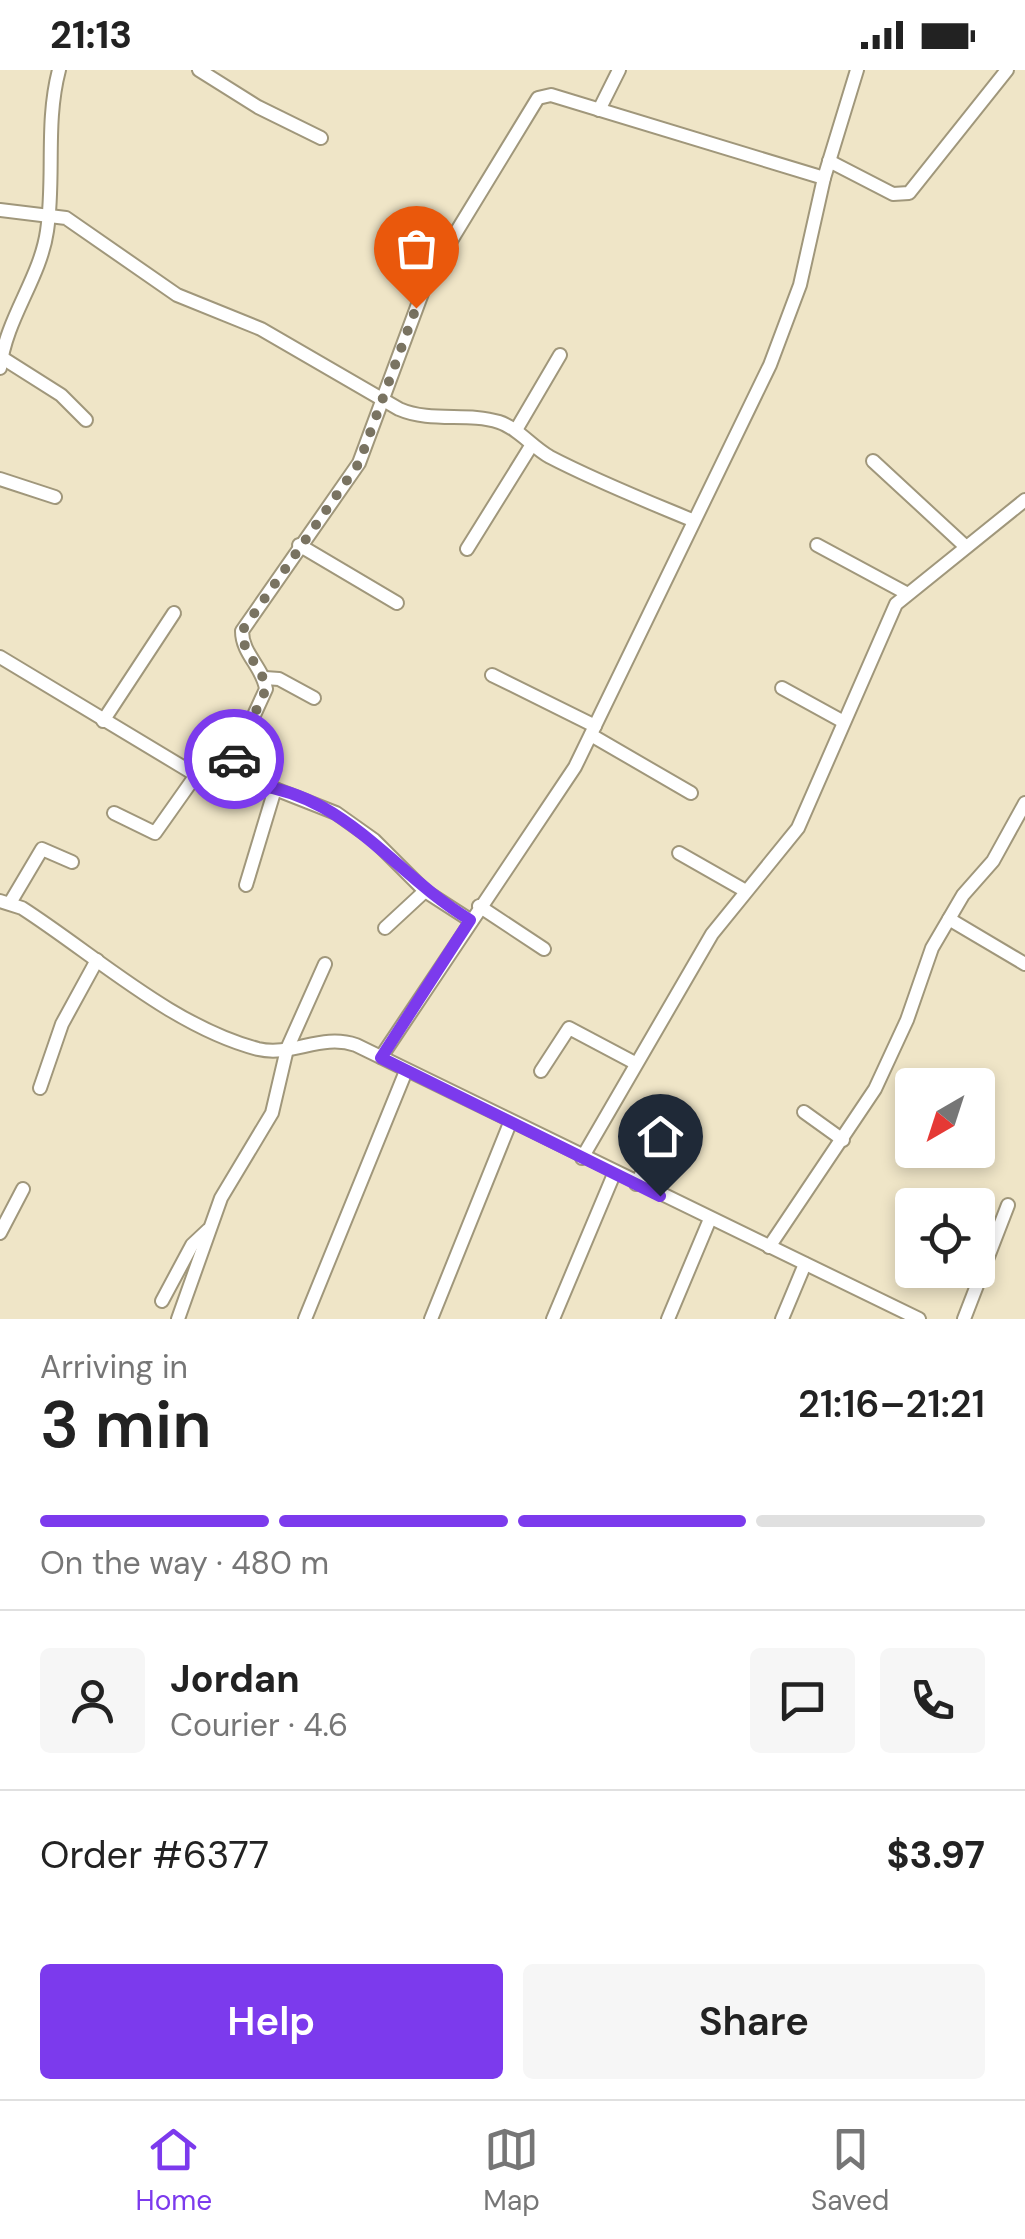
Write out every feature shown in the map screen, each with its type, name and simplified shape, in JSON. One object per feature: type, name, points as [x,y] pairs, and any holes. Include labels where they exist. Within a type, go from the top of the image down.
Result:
[{"type":"street","points":[[0,368],[8,326],[41,255],[48,217],[51,125],[59,70]]},
{"type":"street","points":[[199,70],[321,138]]},
{"type":"street","points":[[599,110],[619,70]]},
{"type":"street","points":[[381,1058],[479,906],[557,797],[593,730],[785,330],[857,70]]},
{"type":"street","points":[[829,161],[892,194],[909,194],[1008,70]]},
{"type":"street","points":[[228,783],[233,761],[264,699],[264,678],[246,652],[242,631],[359,463],[427,280],[538,98],[551,95],[824,178]]},
{"type":"street","points":[[0,210],[66,218],[177,296],[261,328],[409,414],[485,419],[516,430],[531,446],[580,473],[692,520]]},
{"type":"street","points":[[516,430],[560,355]]},
{"type":"street","points":[[1,357],[61,395],[86,420]]},
{"type":"street","points":[[467,550],[531,446]]},
{"type":"street","points":[[874,461],[964,546]]},
{"type":"street","points":[[0,479],[56,497]]},
{"type":"street","points":[[582,1158],[712,934],[798,828],[878,638],[906,593],[1025,500]]},
{"type":"street","points":[[299,545],[397,603]]},
{"type":"street","points":[[817,545],[906,593]]},
{"type":"street","points":[[103,721],[174,613]]},
{"type":"street","points":[[0,657],[196,775],[275,790],[355,824],[425,891],[470,920]]},
{"type":"street","points":[[492,675],[593,730],[691,793]]},
{"type":"street","points":[[264,678],[279,680],[314,698]]},
{"type":"street","points":[[782,688],[842,722]]},
{"type":"street","points":[[114,813],[155,833],[196,775]]},
{"type":"street","points":[[246,885],[275,790]]},
{"type":"street","points":[[769,1248],[875,1089],[907,1020],[932,948],[963,895],[993,862],[1025,803]]},
{"type":"street","points":[[72,862],[42,849],[5,902],[158,1001],[238,1041],[270,1051],[342,1040],[805,1264],[893,1313],[919,1319]]},
{"type":"street","points":[[679,853],[744,890]]},
{"type":"street","points":[[384,928],[425,891]]},
{"type":"street","points":[[479,906],[544,948]]},
{"type":"street","points":[[949,920],[1025,964]]},
{"type":"street","points":[[40,1088],[62,1024],[97,960]]},
{"type":"street","points":[[178,1319],[208,1230],[272,1113],[288,1050],[326,964]]},
{"type":"street","points":[[540,1071],[570,1028],[635,1064]]},
{"type":"street","points":[[305,1319],[406,1072]]},
{"type":"street","points":[[804,1112],[843,1140]]},
{"type":"street","points":[[431,1319],[510,1123]]},
{"type":"street","points":[[636,1184],[666,1128]]},
{"type":"street","points":[[553,1319],[614,1174]]},
{"type":"street","points":[[0,1233],[23,1190]]},
{"type":"street","points":[[964,1319],[1008,1205]]},
{"type":"street","points":[[668,1319],[710,1219]]},
{"type":"street","points":[[162,1301],[192,1245],[208,1230]]},
{"type":"street","points":[[782,1319],[805,1264]]},
{"type":"way so far","points":[[234,759],[266,689],[264,678],[246,652],[242,631],[359,463],[416,308]]},
{"type":"route","points":[[234,759],[228,783],[254,784],[336,813],[374,840],[425,891],[470,920],[413,1014],[381,1058],[660,1196]]}]
